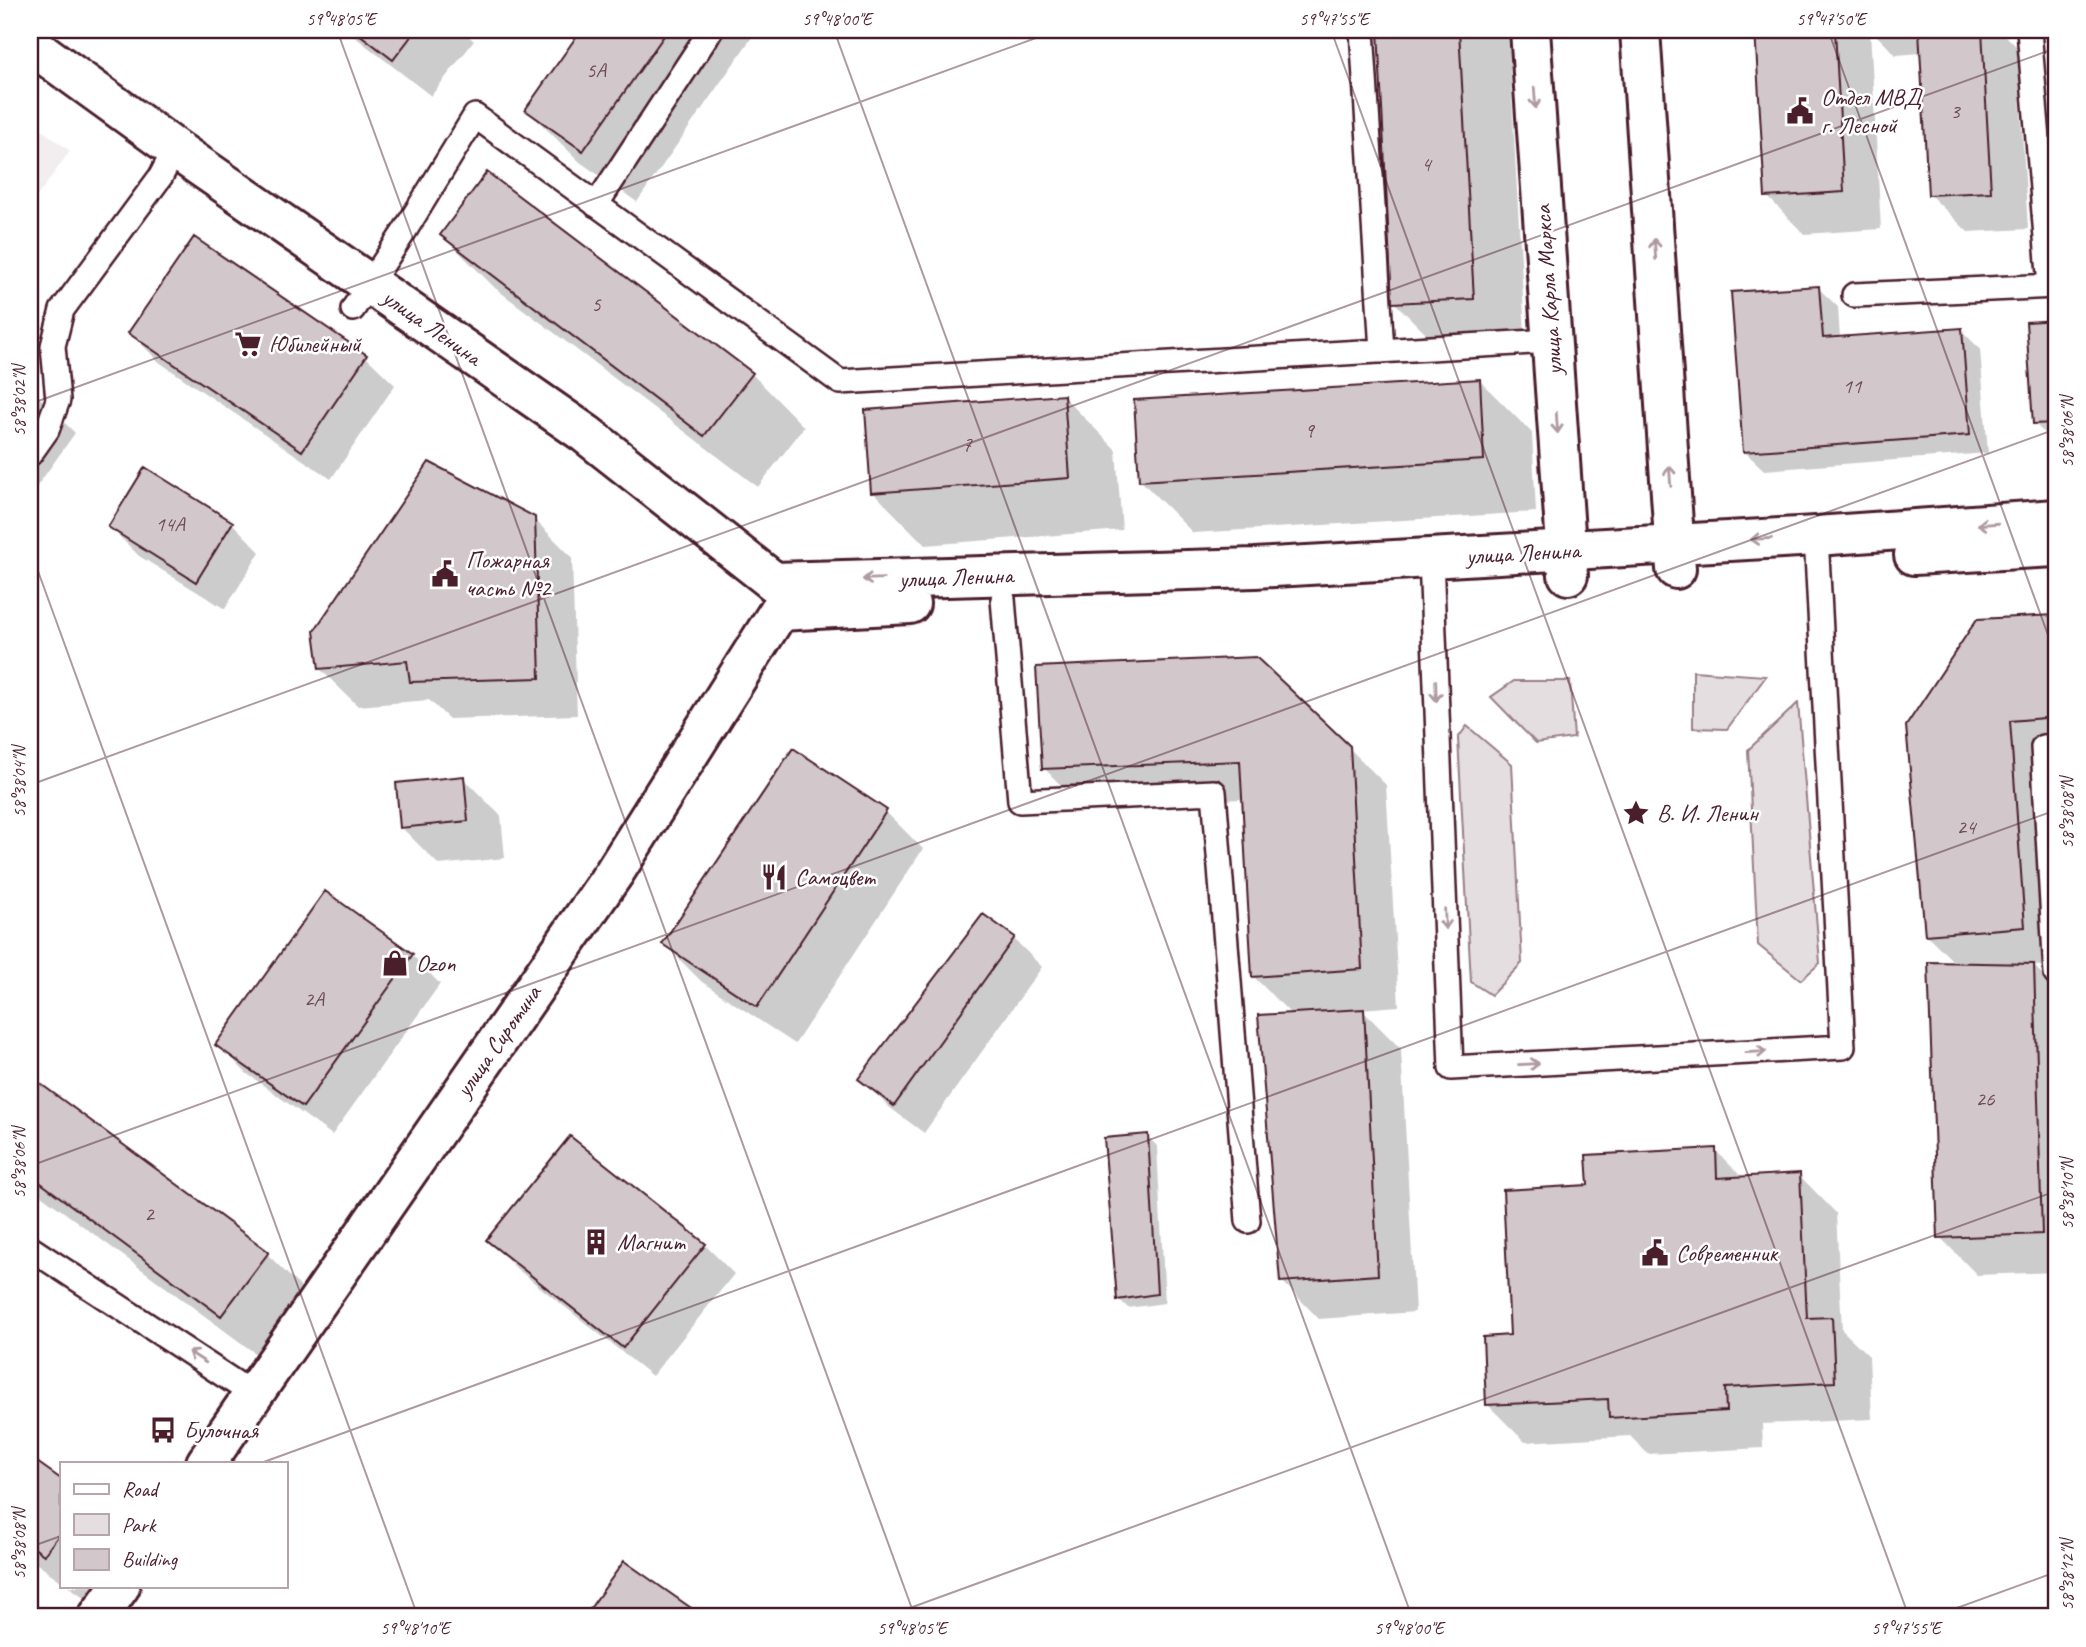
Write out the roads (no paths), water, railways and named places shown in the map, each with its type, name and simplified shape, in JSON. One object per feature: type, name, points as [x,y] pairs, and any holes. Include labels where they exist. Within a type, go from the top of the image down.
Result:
[{"type":"main road","name":"улица Карла Маркса","points":[[1530,30],[1567,563]]},
{"type":"main road","points":[[1640,30],[1675,556]]},
{"type":"main road","name":"улица Ленина","points":[[30,44],[175,149],[361,296],[586,434],[777,597],[1241,568],[1432,570],[1816,549],[2056,519]]},
{"type":"main road","points":[[1816,549],[2056,547]]},
{"type":"main road","points":[[777,597],[1003,598],[1432,570]]},
{"type":"main road","name":"улица Сиротина","points":[[207,1462],[614,873],[777,597]]},
{"type":"main road","points":[[98,1617],[119,1588]]},
{"type":"lane","points":[[596,205],[711,30]]},
{"type":"lane","points":[[1362,30],[1382,351]]},
{"type":"lane","points":[[1854,295],[2053,286],[2029,30]]},
{"type":"lane","points":[[361,296],[475,116],[840,382],[1552,341]]},
{"type":"lane","points":[[30,454],[47,430],[58,400],[53,346],[62,310],[161,176],[175,149]]},
{"type":"lane","points":[[1432,570],[1451,1068],[1843,1047],[1816,549]]},
{"type":"lane","points":[[1003,598],[1020,801],[1214,792],[1248,1222]]},
{"type":"lane","points":[[2056,746],[2043,747],[2056,974]]},
{"type":"lane","points":[[30,1248],[254,1395]]},
{"type":"place","name":"Отдел МВД г. Лесной","points":[[1800,111]]},
{"type":"place","name":"Юбилейный","points":[[248,344]]},
{"type":"place","name":"Пожарная часть №2","points":[[445,574]]},
{"type":"place","name":"В. И. Ленин","points":[[1636,813]]},
{"type":"place","name":"Самоцвет","points":[[774,877]]},
{"type":"place","name":"Ozon","points":[[395,963]]},
{"type":"place","name":"Магнит","points":[[596,1242]]},
{"type":"place","name":"Современник","points":[[1655,1253]]},
{"type":"place","name":"Булочная","points":[[163,1430]]}]
